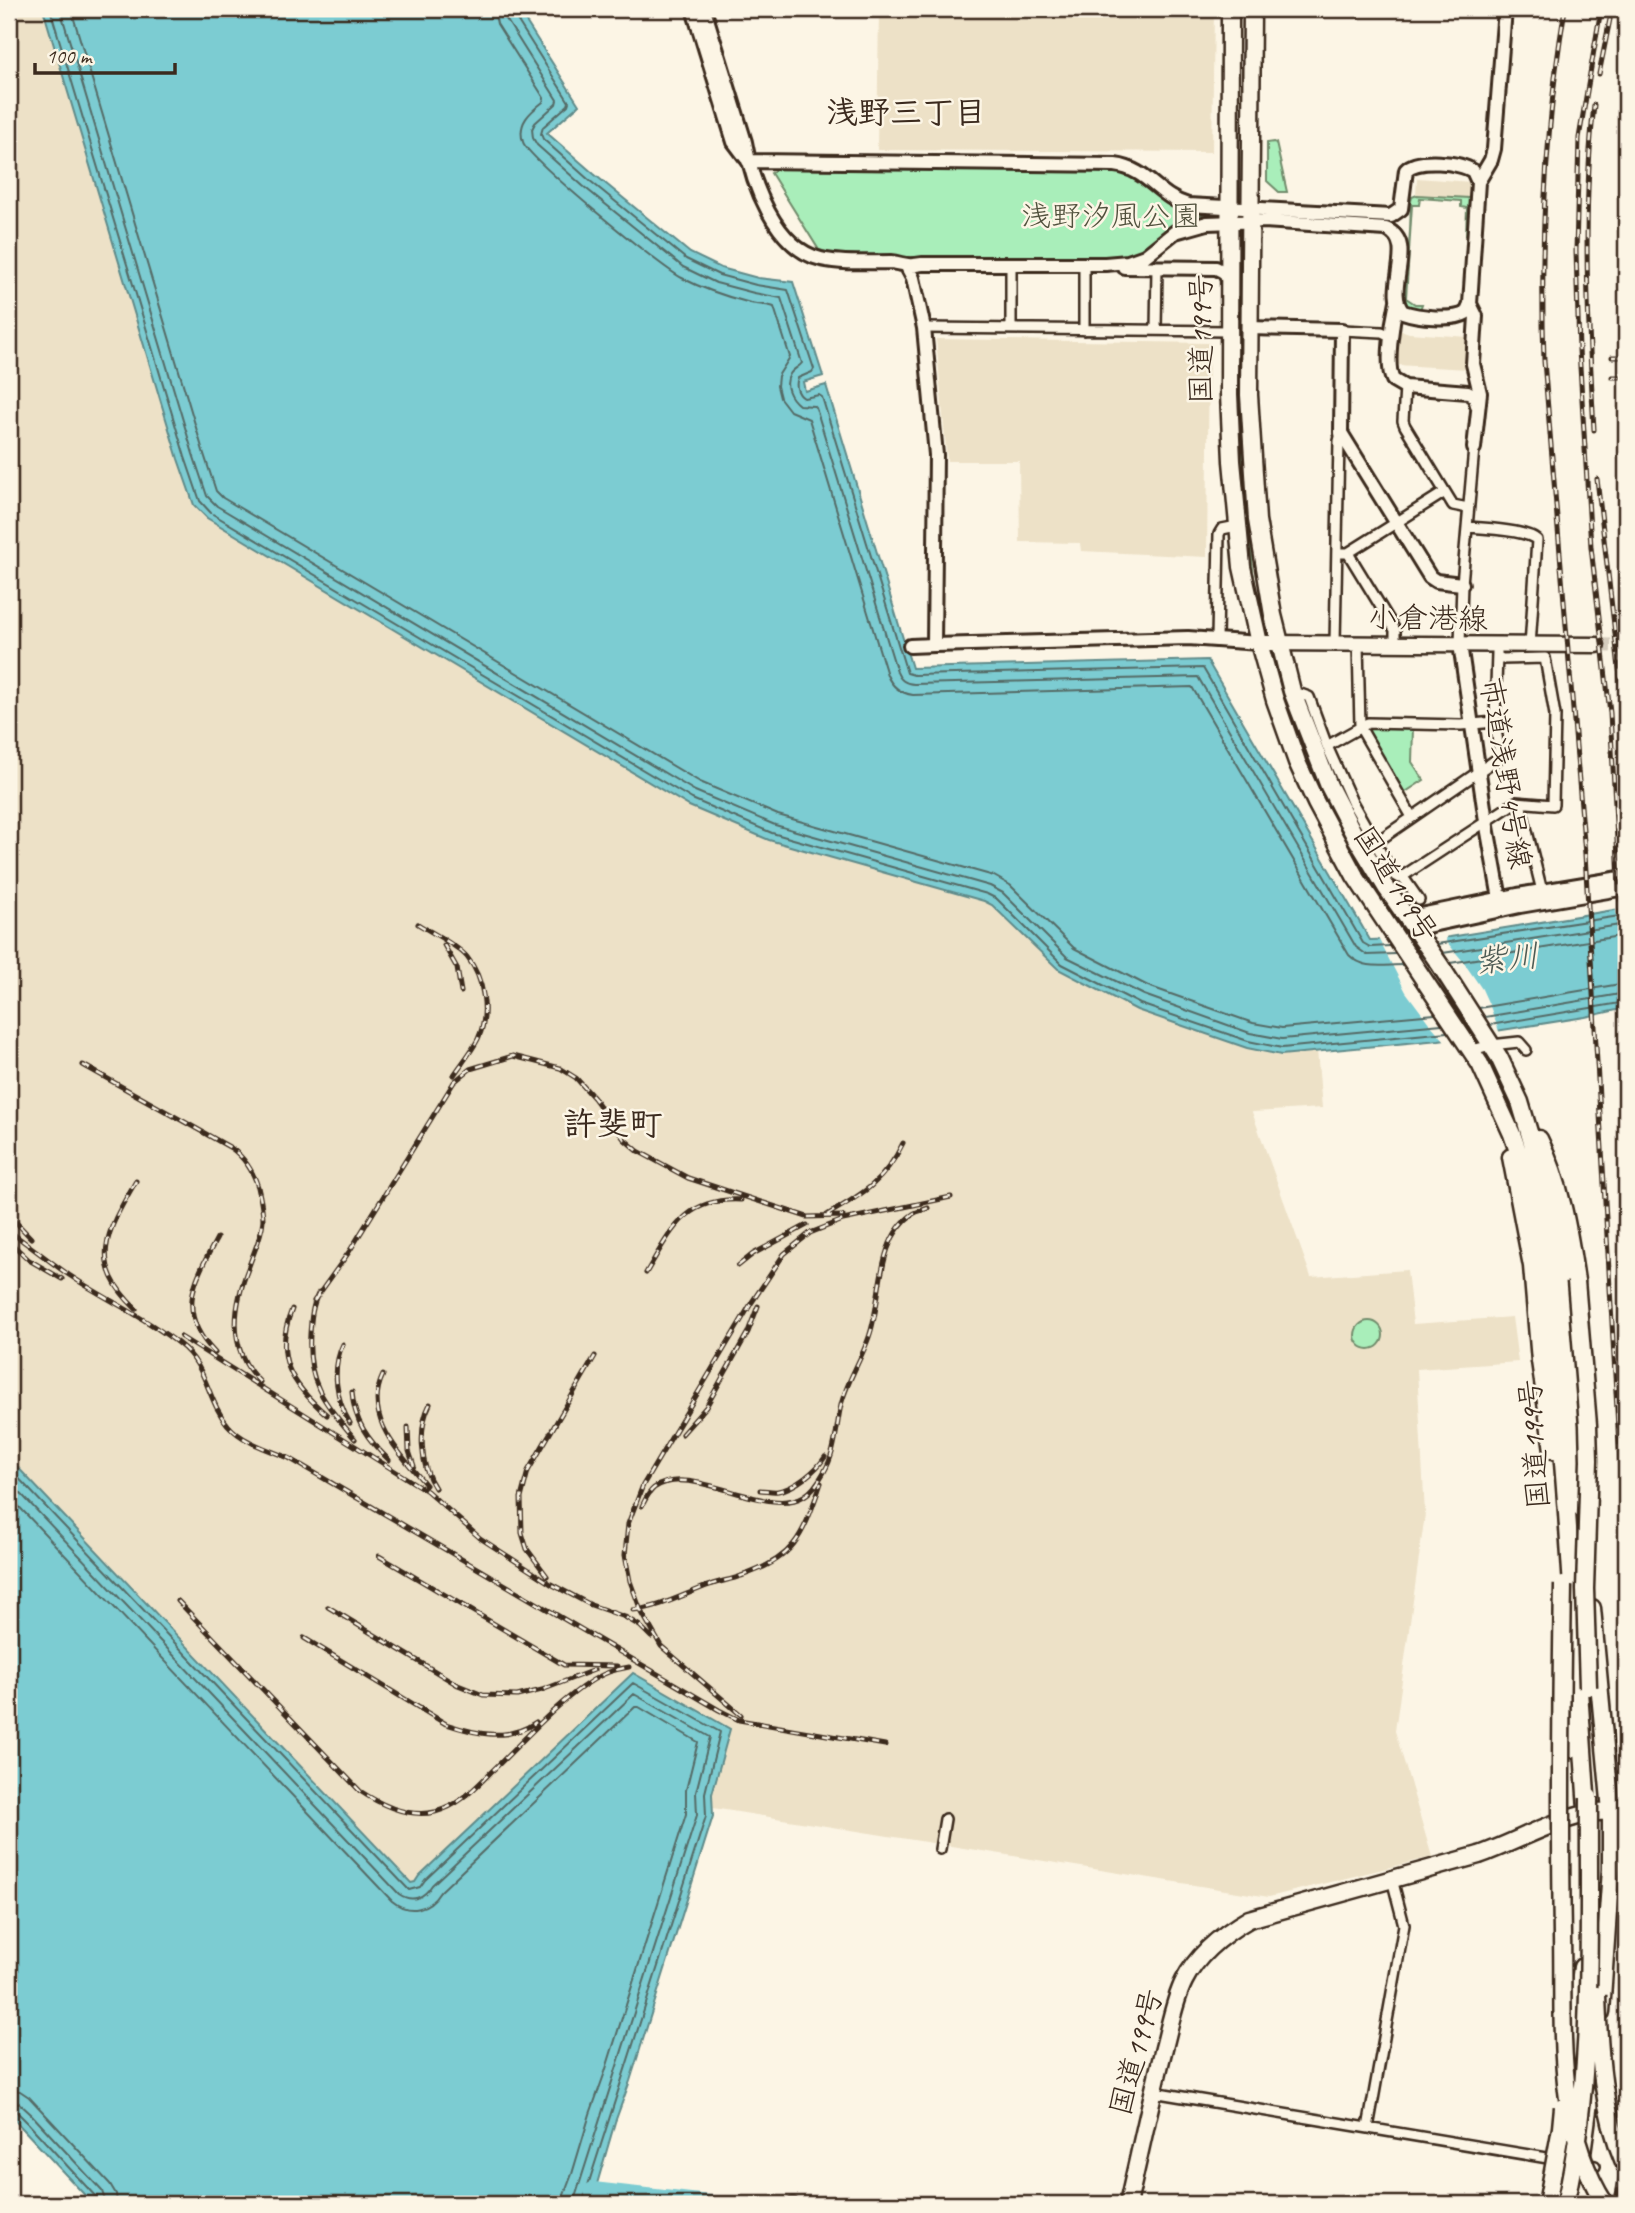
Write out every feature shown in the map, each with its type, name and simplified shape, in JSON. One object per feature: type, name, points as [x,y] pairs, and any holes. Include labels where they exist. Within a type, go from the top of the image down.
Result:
[{"type":"highway","name":"国道199号","points":[[1230,9],[1228,331],[1231,448],[1242,567],[1259,643],[1285,731],[1316,803],[1355,876],[1405,931],[1488,1040],[1508,1075],[1520,1102],[1551,1208],[1560,1260],[1611,1811],[1611,1869],[1605,1965],[1591,2099],[1588,2165],[1572,2204]]},
{"type":"highway","points":[[1231,112],[1238,59],[1239,9]]},
{"type":"highway","name":"国道199号","points":[[1252,9],[1248,328],[1252,460],[1257,520],[1267,586],[1280,643],[1300,715],[1329,786],[1361,833],[1405,931],[1448,1016],[1468,1044],[1502,1108],[1530,1188],[1542,1236],[1548,1277],[1588,1805],[1585,1942],[1578,2012],[1569,2072],[1541,2204]]},
{"type":"highway","points":[[1520,1102],[1548,1157],[1570,1243],[1576,1281],[1588,1425],[1585,1589],[1588,1805],[1584,2061],[1576,2149],[1565,2204]]},
{"type":"highway","points":[[1502,1108],[1529,1242],[1539,1361],[1556,1477],[1571,1749],[1570,2016],[1561,2128],[1547,2204]]},
{"type":"highway","points":[[1563,1586],[1560,1825],[1564,2073],[1575,2137],[1605,2204]]},
{"type":"highway","name":"国道199号","points":[[1128,2204],[1176,2001],[1184,1980],[1205,1951],[1227,1932],[1249,1919],[1479,1855],[1510,1844],[1588,1805],[1611,1811]]},
{"type":"highway","points":[[1588,1805],[1601,2072],[1609,2120],[1626,2167]]},
{"type":"main road","name":"小倉港線","points":[[1259,643],[1460,644],[1498,651],[1530,646],[1597,645]]},
{"type":"street","points":[[693,9],[734,142],[748,161]]},
{"type":"street","points":[[704,9],[745,142],[748,161],[761,197],[782,232],[808,255],[833,261],[900,263],[907,267],[913,278],[923,328],[936,455],[934,645]]},
{"type":"street","points":[[1478,182],[1494,149],[1504,9]]},
{"type":"street","points":[[748,161],[1115,165],[1136,170],[1181,203],[1229,214],[1391,216],[1401,209],[1406,170],[1409,166],[1420,163],[1467,167],[1486,161],[1494,149]]},
{"type":"street","points":[[1397,301],[1400,309],[1407,314],[1450,318],[1466,313],[1470,304],[1478,182],[1475,173],[1467,167]]},
{"type":"street","points":[[907,267],[922,264],[1084,264],[1136,260],[1187,227],[1229,214]]},
{"type":"street","points":[[1249,214],[1389,230],[1396,235],[1400,247],[1390,375],[1395,383],[1405,387],[1475,397]]},
{"type":"street","points":[[1115,263],[1125,267],[1216,268],[1224,272],[1229,281]]},
{"type":"street","points":[[1011,264],[1011,329]]},
{"type":"street","points":[[1084,264],[1084,330]]},
{"type":"street","points":[[1156,330],[1157,267]]},
{"type":"street","points":[[1460,644],[1462,584],[1474,447],[1473,364],[1476,316],[1470,304]]},
{"type":"street","points":[[923,328],[1228,331]]},
{"type":"street","points":[[1248,328],[1382,332],[1392,337]]},
{"type":"street","points":[[1335,643],[1342,330]]},
{"type":"street","points":[[1405,387],[1404,423],[1455,507],[1468,508]]},
{"type":"street","points":[[1341,433],[1433,580],[1462,584]]},
{"type":"street","points":[[1337,553],[1348,553],[1445,492]]},
{"type":"street","points":[[1217,639],[1219,534],[1223,529],[1237,526]]},
{"type":"street","points":[[1467,527],[1532,535],[1537,540],[1530,646]]},
{"type":"street","points":[[1348,553],[1395,629],[1395,643]]},
{"type":"street","points":[[910,646],[1188,638],[1259,643]]},
{"type":"street","points":[[1358,643],[1360,727],[1412,817]]},
{"type":"street","name":"市道浅野4号線","points":[[1460,644],[1501,904]]},
{"type":"street","points":[[1292,691],[1306,695],[1312,703],[1361,833],[1375,843],[1395,877],[1403,877],[1516,802],[1553,805],[1555,715],[1545,658],[1502,659],[1498,651]]},
{"type":"street","points":[[1375,843],[1500,757],[1495,722],[1498,651]]},
{"type":"street","points":[[1300,715],[1303,705],[1312,703]]},
{"type":"street","points":[[1327,746],[1368,723],[1495,722]]},
{"type":"street","points":[[1520,803],[1542,891]]},
{"type":"street","points":[[1403,877],[1419,900]]},
{"type":"street","points":[[1501,904],[1542,891],[1626,877]]},
{"type":"street","points":[[1405,931],[1416,916],[1626,888]]},
{"type":"street","points":[[1468,1044],[1488,1040],[1519,1042],[1526,1050]]},
{"type":"street","points":[[940,1849],[945,1819]]},
{"type":"street","points":[[1368,2128],[1405,1924],[1392,1879]]},
{"type":"street","points":[[1153,2092],[1588,2165]]},
{"type":"shaded area","points":[[9,9],[43,9],[194,505],[689,806],[769,840],[984,901],[992,905],[1058,969],[1137,1010],[1247,1048],[1281,1055],[1317,1050],[1322,1108],[1252,1112],[1311,1277],[1407,1270],[1413,1324],[1512,1317],[1518,1362],[1417,1369],[1425,1514],[1395,1731],[1432,1857],[1269,1897],[713,1808],[712,1794],[730,1729],[633,1673],[412,1883],[9,1458]]},
{"type":"shaded area","points":[[879,9],[1214,9],[1212,152],[877,150]]},
{"type":"shaded area","points":[[1417,178],[1471,182],[1470,198],[1416,195]]},
{"type":"shaded area","points":[[1395,328],[1409,333],[1469,337],[1468,369],[1396,365],[1393,361]]},
{"type":"shaded area","points":[[936,339],[1209,343],[1207,557],[1081,551],[1080,543],[1020,542],[1019,461],[947,461]]},
{"type":"green space","points":[[1274,142],[1287,192],[1279,192],[1267,181],[1267,143]]},
{"type":"green space","name":"浅野汐風公園","points":[[779,168],[1119,171],[1140,181],[1170,206],[1188,212],[1212,213],[1212,219],[1116,261],[844,256],[819,250],[771,173]]},
{"type":"green space","points":[[1417,195],[1472,200],[1470,235],[1466,235],[1467,208],[1461,207],[1461,201],[1420,198],[1419,205],[1412,205],[1406,298],[1415,304],[1422,304],[1420,310],[1407,309],[1402,298],[1411,201],[1412,197]]},
{"type":"green space","points":[[1240,239],[1244,444],[1253,571],[1259,609],[1247,543],[1240,477],[1236,372]]},
{"type":"green space","points":[[1278,669],[1287,690],[1307,755],[1298,731]]},
{"type":"green space","points":[[1368,727],[1413,728],[1412,762],[1424,780],[1404,793],[1367,730]]},
{"type":"green space","points":[[1309,757],[1337,817],[1393,913],[1392,916],[1369,885],[1337,828]]},
{"type":"green space","points":[[1369,1321],[1379,1325],[1383,1335],[1379,1345],[1369,1349],[1359,1345],[1355,1335],[1359,1325]]},
{"type":"water","name":"紫川","points":[[43,9],[518,9],[579,105],[547,133],[690,253],[721,268],[758,278],[793,282],[823,376],[803,382],[805,391],[826,385],[912,668],[1207,660],[1370,940],[1450,937],[1626,908],[1626,1008],[1439,1040],[1281,1055],[1247,1048],[1137,1010],[1058,969],[992,905],[984,901],[769,840],[689,806],[207,518],[194,505],[178,459]]},
{"type":"water","points":[[9,1458],[411,1883],[633,1673],[730,1729],[712,1794],[713,1816],[597,2184],[588,2204],[93,2204],[9,2114]]},
{"type":"pier","points":[[1626,905],[1626,1011],[1620,1012],[1616,906]]},
{"type":"pier","points":[[1447,933],[1446,941],[1482,989],[1500,1034],[1445,1041],[1406,992],[1378,938]]},
{"type":"waterway","points":[[593,2191],[708,2204]]},
{"type":"tunnel","points":[[1597,645],[1626,646]]},
{"type":"railway","points":[[1565,9],[1553,97],[1546,185],[1544,361],[1585,854],[1626,1566]]},
{"type":"railway","points":[[1601,9],[1579,138],[1576,251],[1591,547],[1610,713],[1626,1092]]},
{"type":"railway","points":[[1599,74],[1612,9]]},
{"type":"railway","points":[[1594,105],[1587,226],[1594,430]]},
{"type":"railway","points":[[1612,357],[1626,357]]},
{"type":"railway","points":[[1612,377],[1626,377]]},
{"type":"railway","points":[[1597,479],[1624,711],[1626,757]]},
{"type":"railway","points":[[418,924],[463,953],[478,975],[481,986],[484,1008],[482,1029],[476,1044],[454,1075]]},
{"type":"railway","points":[[444,945],[457,968],[461,992]]},
{"type":"railway","points":[[314,1301],[349,1252],[454,1082],[470,1069],[513,1056],[560,1068],[576,1078],[624,1139],[638,1151],[688,1178],[807,1217],[843,1216]]},
{"type":"railway","points":[[83,1065],[231,1148],[251,1170],[258,1187],[263,1220],[239,1296],[236,1327],[242,1356],[260,1382]]},
{"type":"railway","points":[[827,1215],[871,1186],[888,1168],[903,1143]]},
{"type":"railway","points":[[136,1181],[117,1215],[107,1246],[111,1276],[136,1309]]},
{"type":"railway","points":[[741,1715],[661,1646],[641,1611],[630,1581],[625,1555],[628,1524],[643,1485],[752,1302],[784,1254],[810,1233],[843,1220],[951,1197]]},
{"type":"railway","points":[[646,1273],[672,1231],[693,1211],[706,1204],[741,1200]]},
{"type":"railway","points":[[642,1506],[654,1488],[670,1482],[688,1481],[770,1501],[788,1501],[804,1496],[813,1489],[831,1456],[841,1405],[869,1337],[882,1271],[892,1239],[901,1225],[913,1214],[928,1208]]},
{"type":"railway","points":[[9,1215],[31,1238]]},
{"type":"railway","points":[[738,1266],[753,1254],[807,1225]]},
{"type":"railway","points":[[9,1231],[69,1275],[153,1325],[179,1344],[189,1353],[202,1373],[221,1416],[234,1431],[248,1441],[289,1458],[739,1720],[885,1745]]},
{"type":"railway","points":[[215,1353],[195,1324],[192,1296],[201,1268],[217,1238]]},
{"type":"railway","points":[[9,1241],[29,1260],[62,1279]]},
{"type":"railway","points":[[319,1292],[311,1323],[311,1366],[326,1403],[355,1439]]},
{"type":"railway","points":[[682,1434],[706,1407],[748,1332],[758,1306]]},
{"type":"railway","points":[[292,1309],[284,1341],[289,1368],[304,1392],[327,1415]]},
{"type":"railway","points":[[181,1337],[427,1491],[480,1538],[551,1584],[591,1605],[625,1617],[651,1637]]},
{"type":"railway","points":[[343,1344],[336,1374],[338,1394],[350,1423]]},
{"type":"railway","points":[[547,1576],[527,1549],[522,1533],[521,1498],[528,1471],[595,1356]]},
{"type":"railway","points":[[383,1375],[377,1406],[381,1421],[396,1448],[426,1485]]},
{"type":"railway","points":[[352,1392],[363,1429],[389,1460]]},
{"type":"railway","points":[[430,1404],[426,1413],[422,1446],[426,1469],[435,1488]]},
{"type":"railway","points":[[408,1427],[409,1451],[414,1466]]},
{"type":"railway","points":[[760,1490],[776,1491],[798,1483],[825,1457]]},
{"type":"railway","points":[[633,1610],[662,1604],[760,1569],[775,1561],[786,1552],[803,1530],[821,1483]]},
{"type":"railway","points":[[379,1556],[564,1665],[617,1666]]},
{"type":"railway","points":[[178,1601],[360,1791],[405,1812],[435,1812],[459,1801],[563,1702],[594,1679],[629,1667]]},
{"type":"railway","points":[[328,1607],[458,1685],[483,1695],[517,1696],[542,1690],[594,1670]]},
{"type":"railway","points":[[304,1638],[446,1724],[480,1733],[503,1734],[536,1722]]},
{"type":"railway","points":[[1615,2204],[1626,2151]]},
{"type":"district","name":"浅野三丁目","points":[[906,112]]},
{"type":"district","name":"許斐町","points":[[613,1123]]}]
